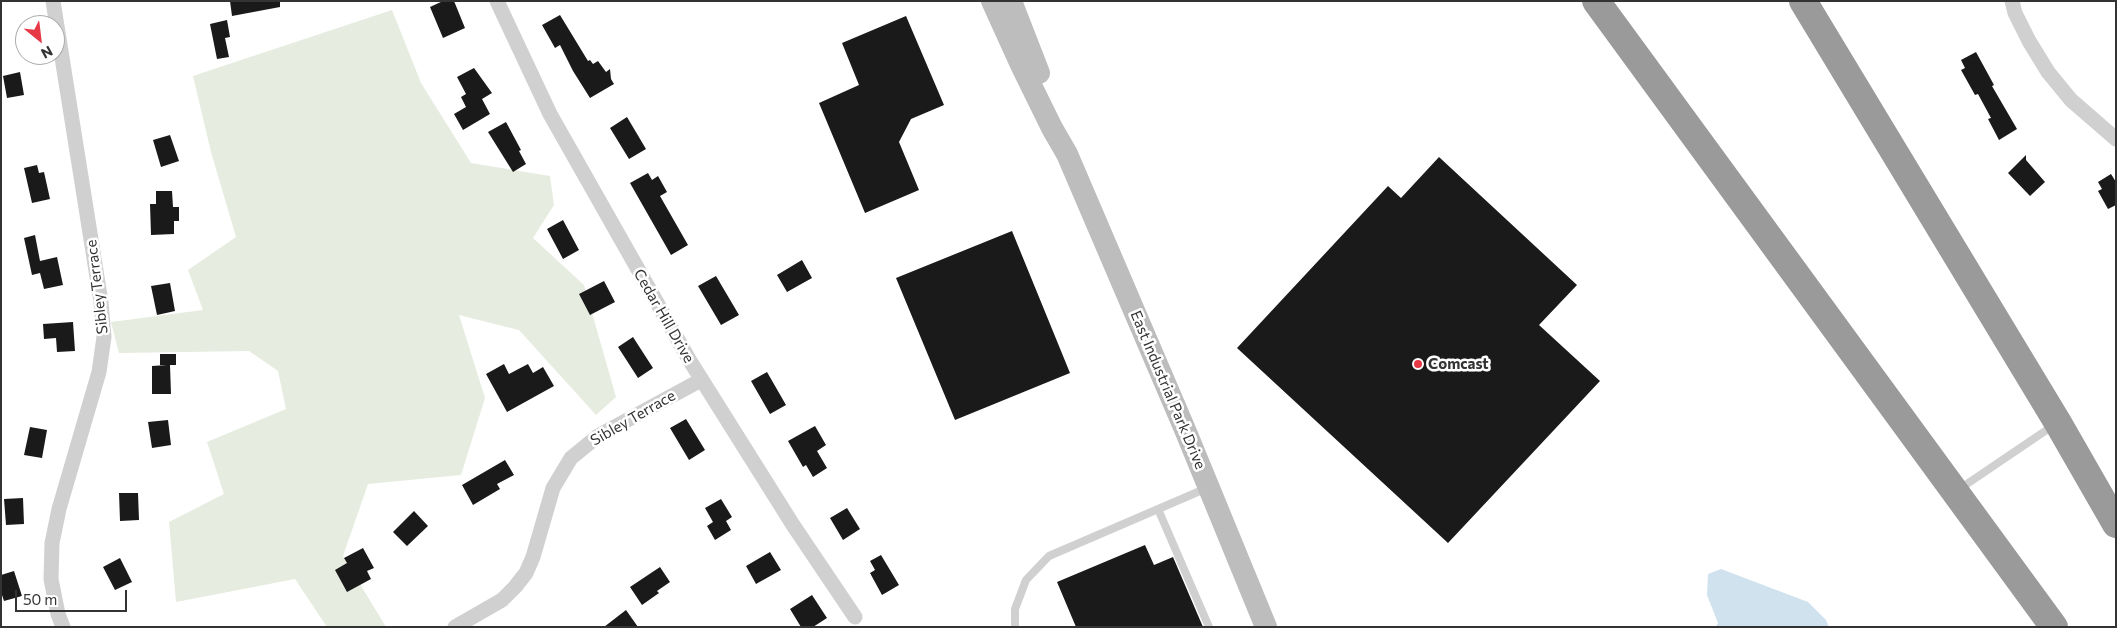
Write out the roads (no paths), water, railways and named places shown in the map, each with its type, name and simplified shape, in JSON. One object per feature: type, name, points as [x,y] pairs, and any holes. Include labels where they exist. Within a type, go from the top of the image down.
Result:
[{"type":"highway","points":[[1596,1],[2054,627]]},
{"type":"highway","points":[[1803,1],[2058,423],[2116,524]]},
{"type":"street","name":"Sibley Terrace","points":[[54,1],[101,302],[104,337],[96,381],[59,509],[52,543],[51,579],[58,614],[63,627]]},
{"type":"street","name":"Cedar Hill Drive","points":[[497,1],[550,114],[701,380],[793,525],[855,617]]},
{"type":"street","name":"East Industrial Park Drive","points":[[992,1],[1026,76],[1067,154],[1209,487],[1266,627]]},
{"type":"street","name":"East Industrial Park Drive","points":[[1011,1],[1059,123],[1067,154]]},
{"type":"street","points":[[2012,1],[2015,13],[2029,41],[2048,72],[2071,100],[2116,139]]},
{"type":"street","name":"Sibley Terrace","points":[[455,627],[502,600],[526,573],[533,557],[553,488],[571,458],[598,436],[701,380]]},
{"type":"lane","points":[[1956,492],[2058,423]]},
{"type":"lane","points":[[1015,627],[1015,609],[1026,580],[1049,556],[1209,487]]},
{"type":"lane","points":[[1158,509],[1209,627]]},
{"type":"water","points":[[1721,569],[1808,602],[1826,620],[1829,627],[1716,627],[1718,623],[1707,595],[1708,574]]},
{"type":"place","name":"Comcast","points":[[1418,364]]}]
